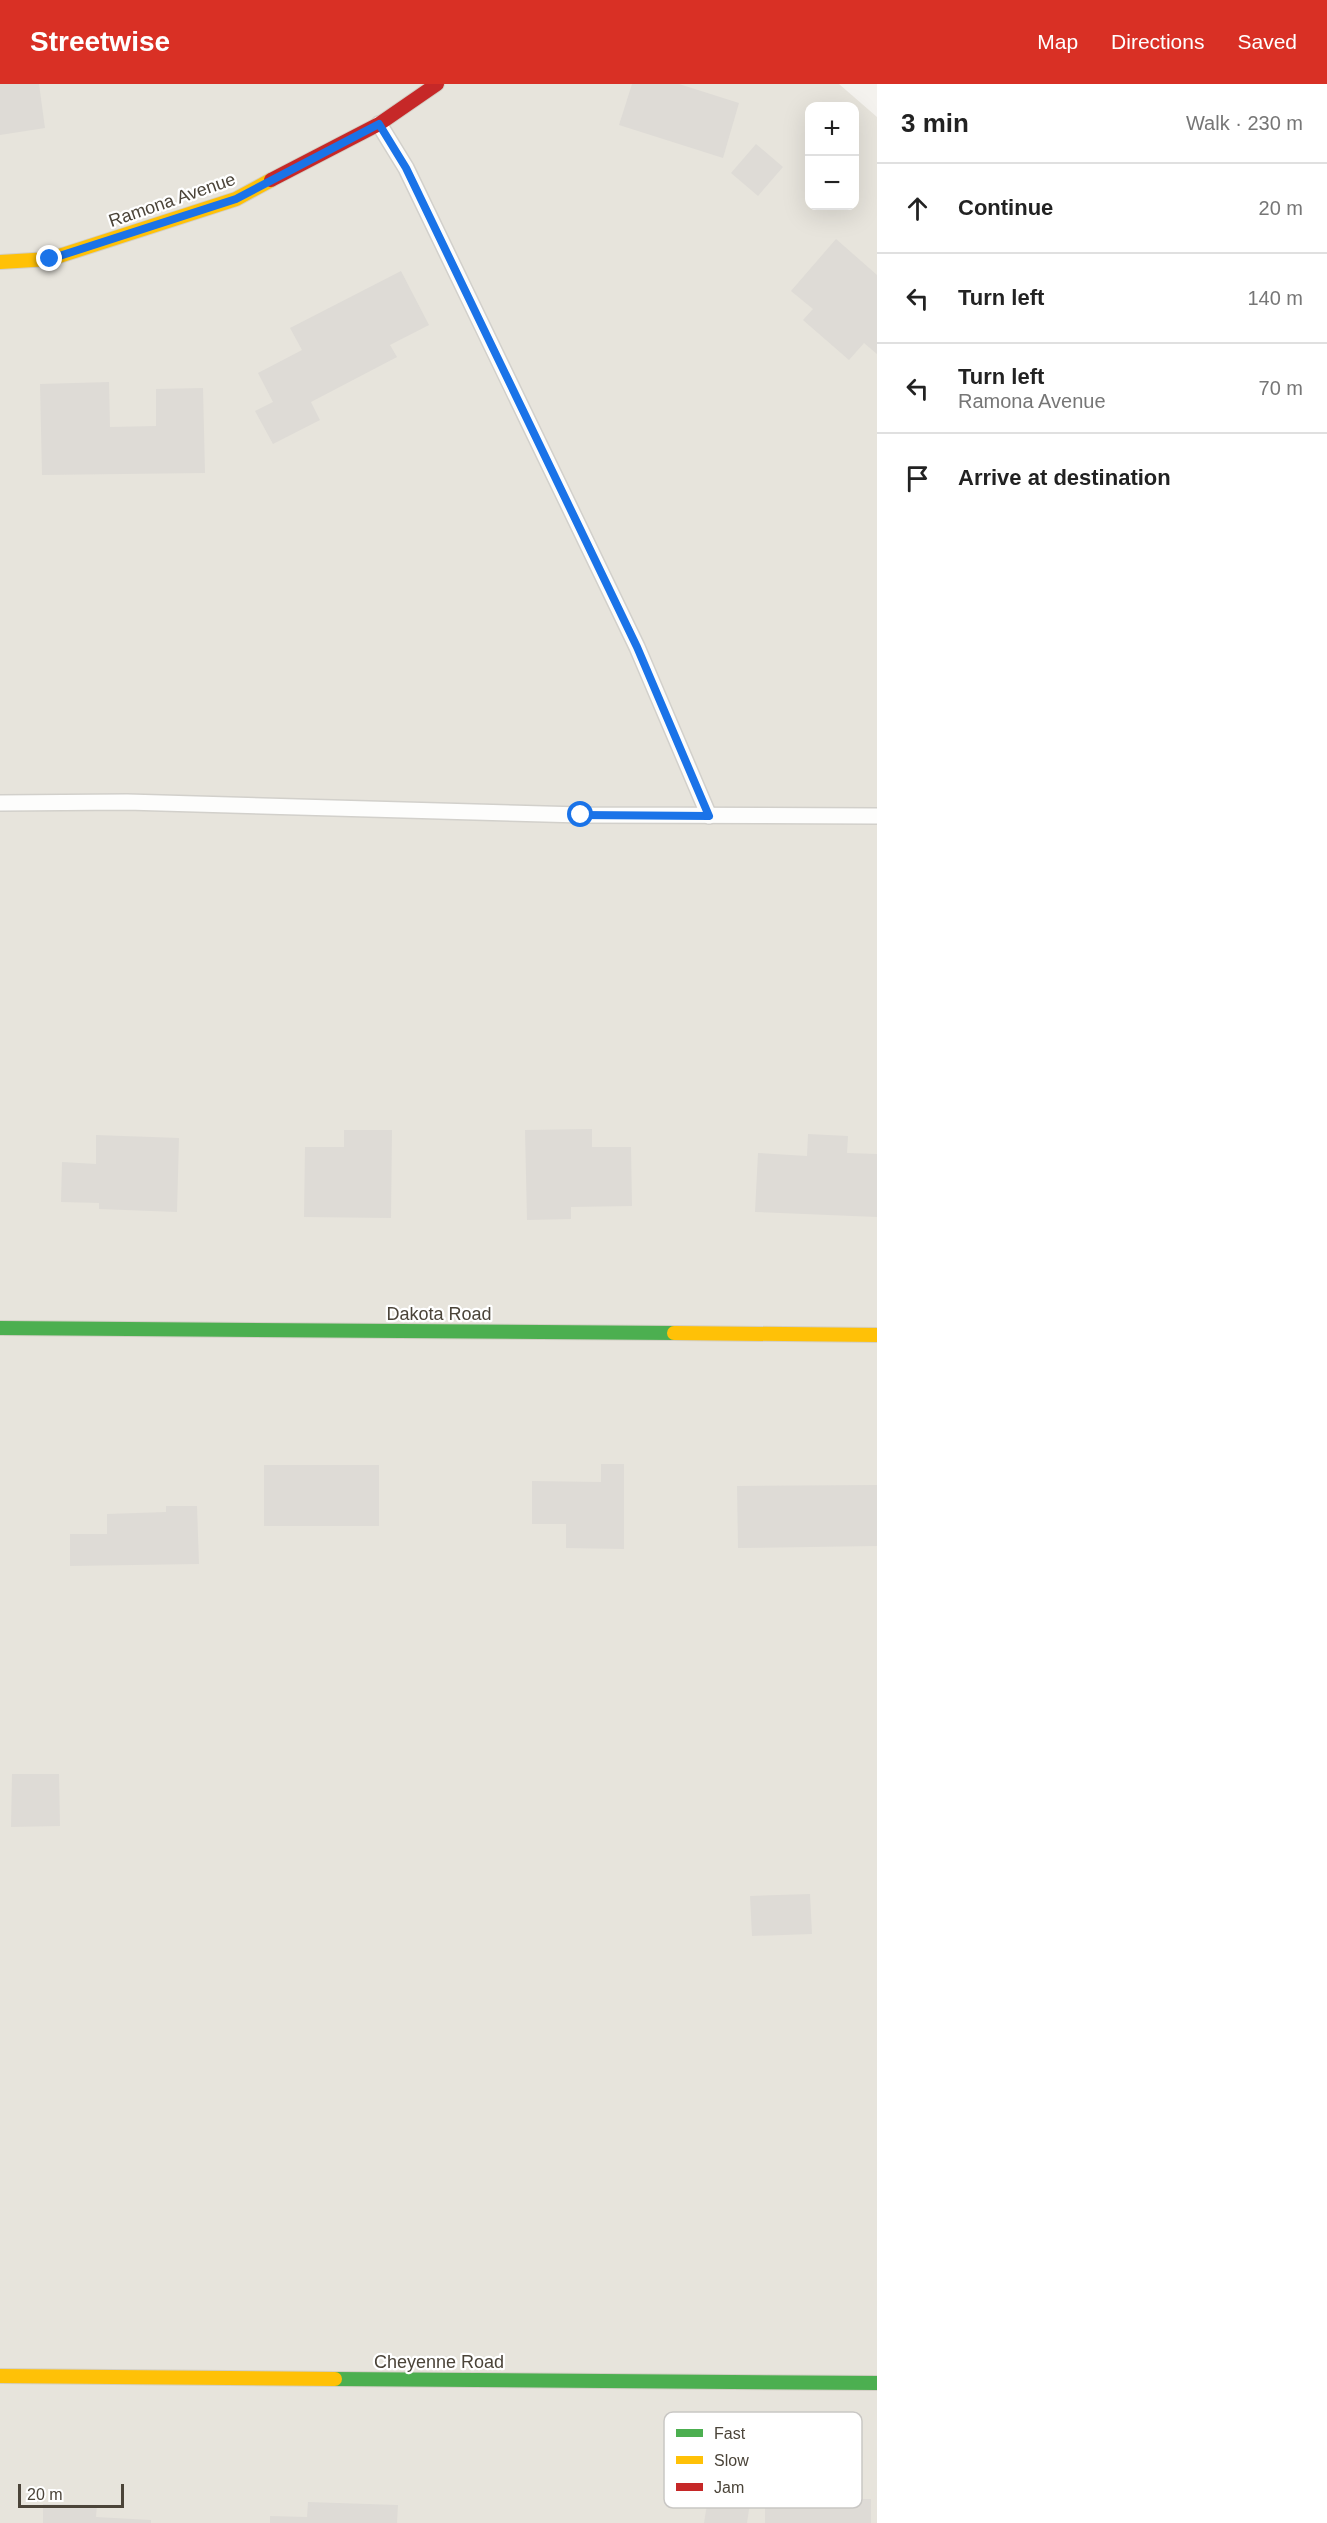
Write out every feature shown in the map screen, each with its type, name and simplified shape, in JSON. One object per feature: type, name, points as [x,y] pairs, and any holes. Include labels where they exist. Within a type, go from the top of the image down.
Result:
[{"type":"street","name":"Ramona Avenue","points":[[0,262],[50,259],[236,199],[379,124],[437,84]]},
{"type":"street","name":"Dakota Road","points":[[0,1328],[877,1335]]},
{"type":"street","name":"Cheyenne Road","points":[[0,2376],[877,2383]]},
{"type":"lane","points":[[379,124],[406,168],[637,647],[709,816]]},
{"type":"lane","points":[[0,803],[127,802],[581,815],[877,816]]},
{"type":"shaded area","points":[[0,84],[839,84],[877,117],[877,2523],[0,2523]]},
{"type":"building","points":[[0,84],[39,84],[45,128],[0,135]]},
{"type":"building","points":[[632,84],[679,84],[739,103],[723,158],[619,125]]},
{"type":"building","points":[[756,144],[783,167],[758,196],[731,173]]},
{"type":"building","points":[[836,239],[877,275],[877,354],[864,343],[849,360],[803,320],[813,309],[791,291]]},
{"type":"building","points":[[401,271],[429,325],[390,345],[397,357],[311,402],[320,420],[273,444],[255,411],[273,402],[258,373],[302,350],[290,328]]},
{"type":"building","points":[[109,382],[110,427],[156,426],[156,389],[203,388],[205,473],[42,475],[40,384]]},
{"type":"building","points":[[592,1129],[592,1147],[631,1147],[632,1206],[571,1207],[571,1219],[527,1220],[525,1130]]},
{"type":"building","points":[[344,1130],[392,1130],[391,1218],[304,1217],[305,1147],[344,1147]]},
{"type":"building","points":[[808,1134],[848,1136],[847,1153],[877,1154],[877,1217],[755,1212],[758,1153],[807,1156]]},
{"type":"building","points":[[96,1135],[179,1138],[177,1212],[99,1209],[99,1203],[61,1202],[62,1162],[96,1164]]},
{"type":"building","points":[[601,1464],[624,1464],[624,1549],[566,1548],[566,1524],[532,1524],[532,1481],[601,1482]]},
{"type":"building","points":[[264,1465],[379,1465],[379,1526],[264,1526]]},
{"type":"building","points":[[877,1485],[877,1546],[738,1548],[737,1486]]},
{"type":"building","points":[[166,1506],[197,1506],[199,1564],[70,1566],[70,1534],[107,1534],[107,1514],[166,1512]]},
{"type":"building","points":[[12,1774],[59,1774],[60,1826],[11,1827]]},
{"type":"building","points":[[810,1894],[812,1934],[752,1936],[750,1896]]},
{"type":"building","points":[[862,2499],[871,2499],[871,2523],[765,2523],[765,2508],[862,2508]]},
{"type":"building","points":[[308,2502],[398,2505],[397,2523],[270,2523],[270,2516],[307,2517]]},
{"type":"building","points":[[43,2504],[97,2505],[96,2517],[151,2520],[151,2523],[43,2523]]},
{"type":"building","points":[[706,2508],[749,2508],[747,2523],[704,2523]]},
{"type":"traffic: fast","points":[[0,1328],[674,1333]]},
{"type":"traffic: fast","points":[[335,2379],[877,2383]]},
{"type":"traffic: slow","points":[[0,262],[50,259],[236,199],[271,180]]},
{"type":"traffic: slow","points":[[674,1333],[877,1335]]},
{"type":"traffic: slow","points":[[0,2376],[335,2379]]},
{"type":"traffic: jam","points":[[271,180],[379,124],[437,84]]},
{"type":"route","points":[[50,259],[236,199],[379,124],[406,168],[637,647],[709,816],[581,815]]}]
